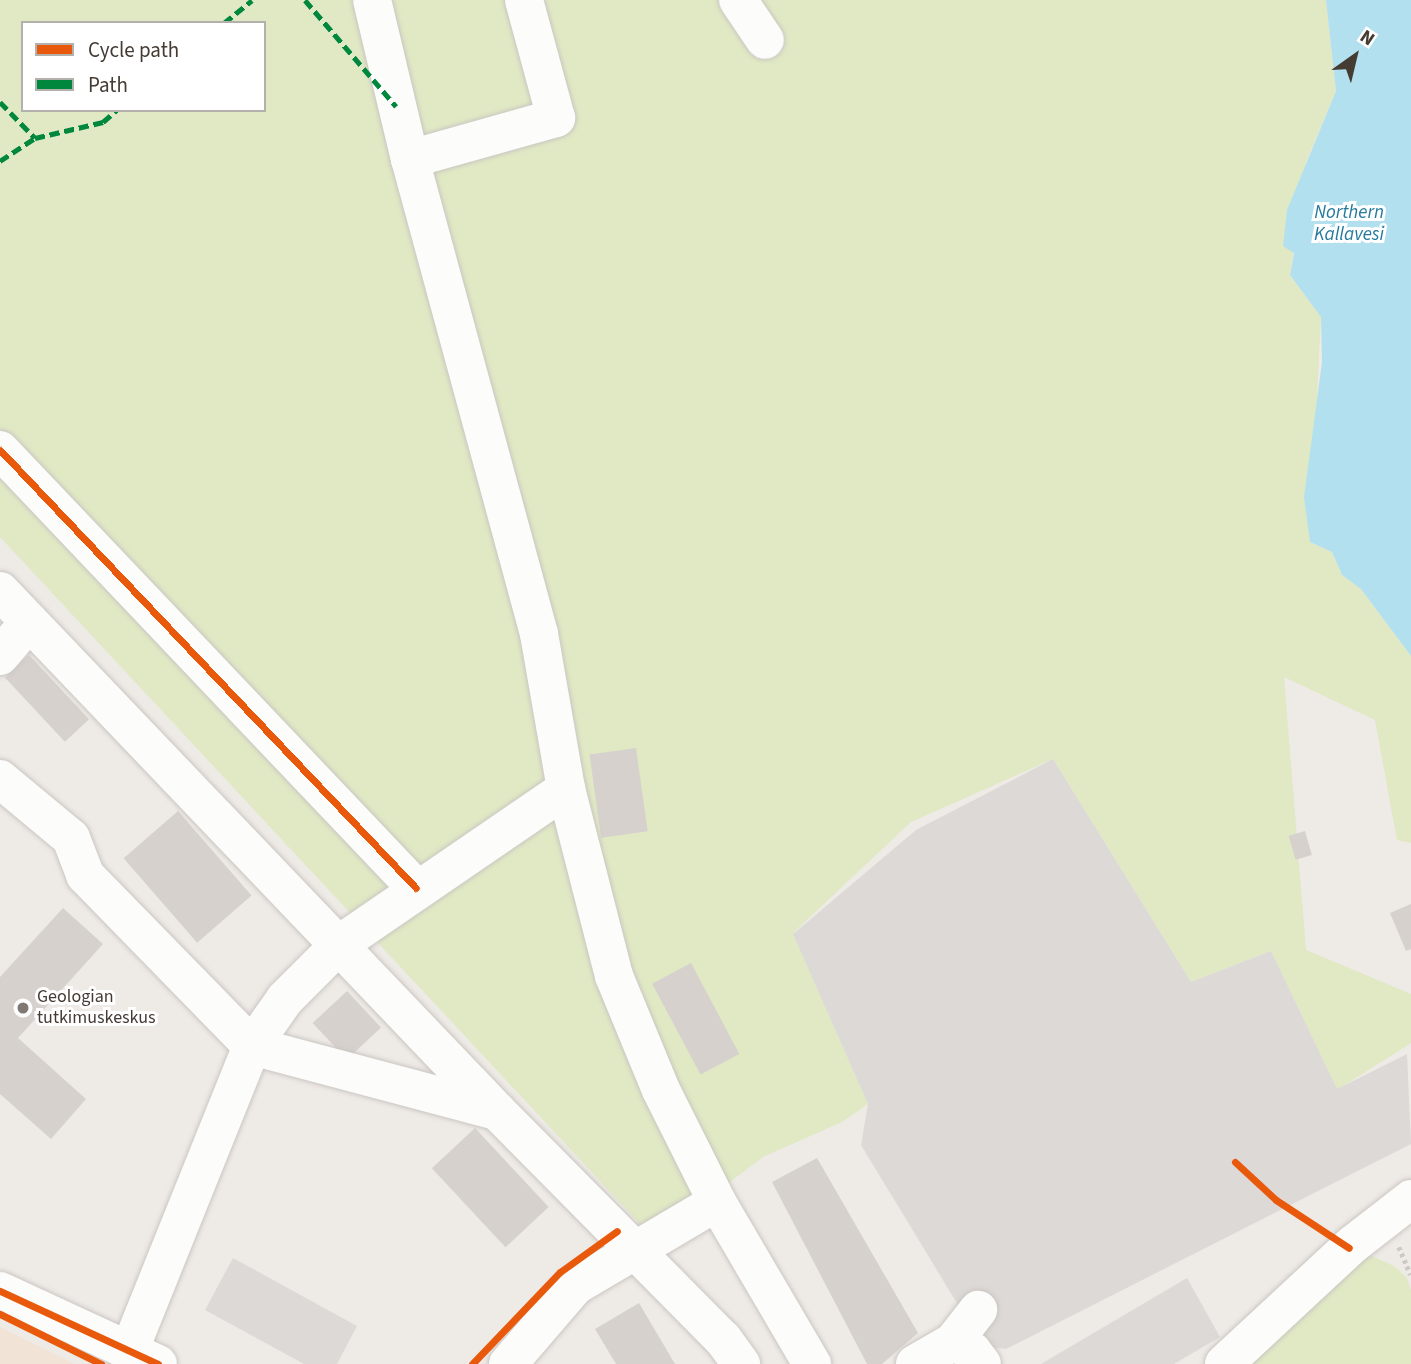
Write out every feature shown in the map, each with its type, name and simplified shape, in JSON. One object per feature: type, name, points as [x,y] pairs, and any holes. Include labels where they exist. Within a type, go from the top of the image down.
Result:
[{"type":"street","points":[[372,0],[410,159],[539,634],[566,789],[614,976],[661,1090],[717,1202],[812,1364]]},
{"type":"street","points":[[410,159],[556,118],[524,0]]},
{"type":"street","points":[[738,0],[765,40]]},
{"type":"street","points":[[0,450],[415,888]]},
{"type":"street","points":[[0,592],[341,943],[497,1111],[723,1339],[741,1364]]},
{"type":"street","points":[[0,656],[29,622]]},
{"type":"street","points":[[0,779],[71,838],[85,875],[252,1046],[497,1111]]},
{"type":"street","points":[[144,1356],[252,1046],[285,999],[341,943],[415,888],[566,789]]},
{"type":"street","points":[[1224,1364],[1383,1237],[1411,1199]]},
{"type":"street","points":[[508,1364],[575,1286],[634,1248],[717,1202]]},
{"type":"street","points":[[0,1292],[144,1356],[180,1364]]},
{"type":"street","points":[[915,1364],[967,1353],[978,1310]]},
{"type":"path","points":[[1383,1237],[1411,1251]]},
{"type":"path","points":[[1383,1237],[1411,1275]]},
{"type":"shaded area","points":[[1053,759],[1191,982],[1271,951],[1337,1089],[1407,1054],[1411,1144],[1006,1349],[983,1346],[861,1145],[868,1104],[793,934],[916,830]]},
{"type":"shaded area","points":[[233,1258],[357,1326],[337,1364],[304,1364],[205,1310]]},
{"type":"shaded area","points":[[1187,1278],[1220,1337],[1174,1364],[1041,1364]]},
{"type":"shaded area","points":[[0,1327],[75,1364],[0,1364]]},
{"type":"green space","points":[[0,0],[1326,0],[1336,91],[1306,162],[1290,275],[1321,317],[1310,542],[1332,552],[1342,575],[1361,589],[1411,656],[1411,843],[1397,840],[1375,720],[1284,677],[1306,950],[1411,994],[1411,1043],[1337,1090],[1271,951],[1191,982],[1053,759],[911,822],[793,933],[868,1104],[842,1122],[763,1157],[654,1239],[0,537]]},
{"type":"green space","points":[[1367,1254],[1394,1266],[1407,1278],[1411,1290],[1411,1364],[1236,1364]]},
{"type":"water","name":"Northern Kallavesi","points":[[1326,0],[1411,0],[1411,656],[1361,589],[1342,575],[1332,552],[1310,542],[1304,497],[1322,362],[1321,317],[1290,275],[1294,253],[1283,246],[1287,210],[1336,91]]},
{"type":"building","points":[[29,655],[89,719],[65,742],[5,678]]},
{"type":"building","points":[[636,748],[648,831],[601,838],[589,755]]},
{"type":"building","points":[[178,811],[251,896],[197,943],[124,858]]},
{"type":"building","points":[[1305,831],[1312,855],[1296,860],[1289,836]]},
{"type":"building","points":[[1411,904],[1411,949],[1406,951],[1390,913]]},
{"type":"building","name":"Geologian tutkimuskeskus","points":[[63,908],[103,944],[18,1038],[86,1099],[51,1139],[0,1094],[0,977]]},
{"type":"building","points":[[691,963],[739,1054],[701,1075],[652,984]]},
{"type":"building","points":[[347,991],[381,1028],[347,1060],[313,1023]]},
{"type":"building","points":[[475,1128],[549,1207],[506,1247],[432,1168]]},
{"type":"building","points":[[817,1158],[918,1333],[882,1364],[867,1364],[772,1182]]},
{"type":"building","points":[[639,1303],[675,1364],[616,1364],[595,1329]]},
{"type":"marked path","points":[[226,21],[252,0]]},
{"type":"marked path","points":[[305,0],[396,106]]},
{"type":"marked path","points":[[0,102],[35,138]]},
{"type":"marked path","points":[[0,161],[35,138],[103,122],[115,112]]},
{"type":"cycle path","points":[[0,450],[416,888]]},
{"type":"cycle path","points":[[1235,1162],[1276,1200],[1349,1248]]},
{"type":"cycle path","points":[[472,1364],[560,1272],[617,1231]]},
{"type":"cycle path","points":[[0,1291],[158,1364]]},
{"type":"cycle path","points":[[0,1314],[101,1364]]},
{"type":"place","name":"Geologian tutkimuskeskus","points":[[23,1008]]}]
